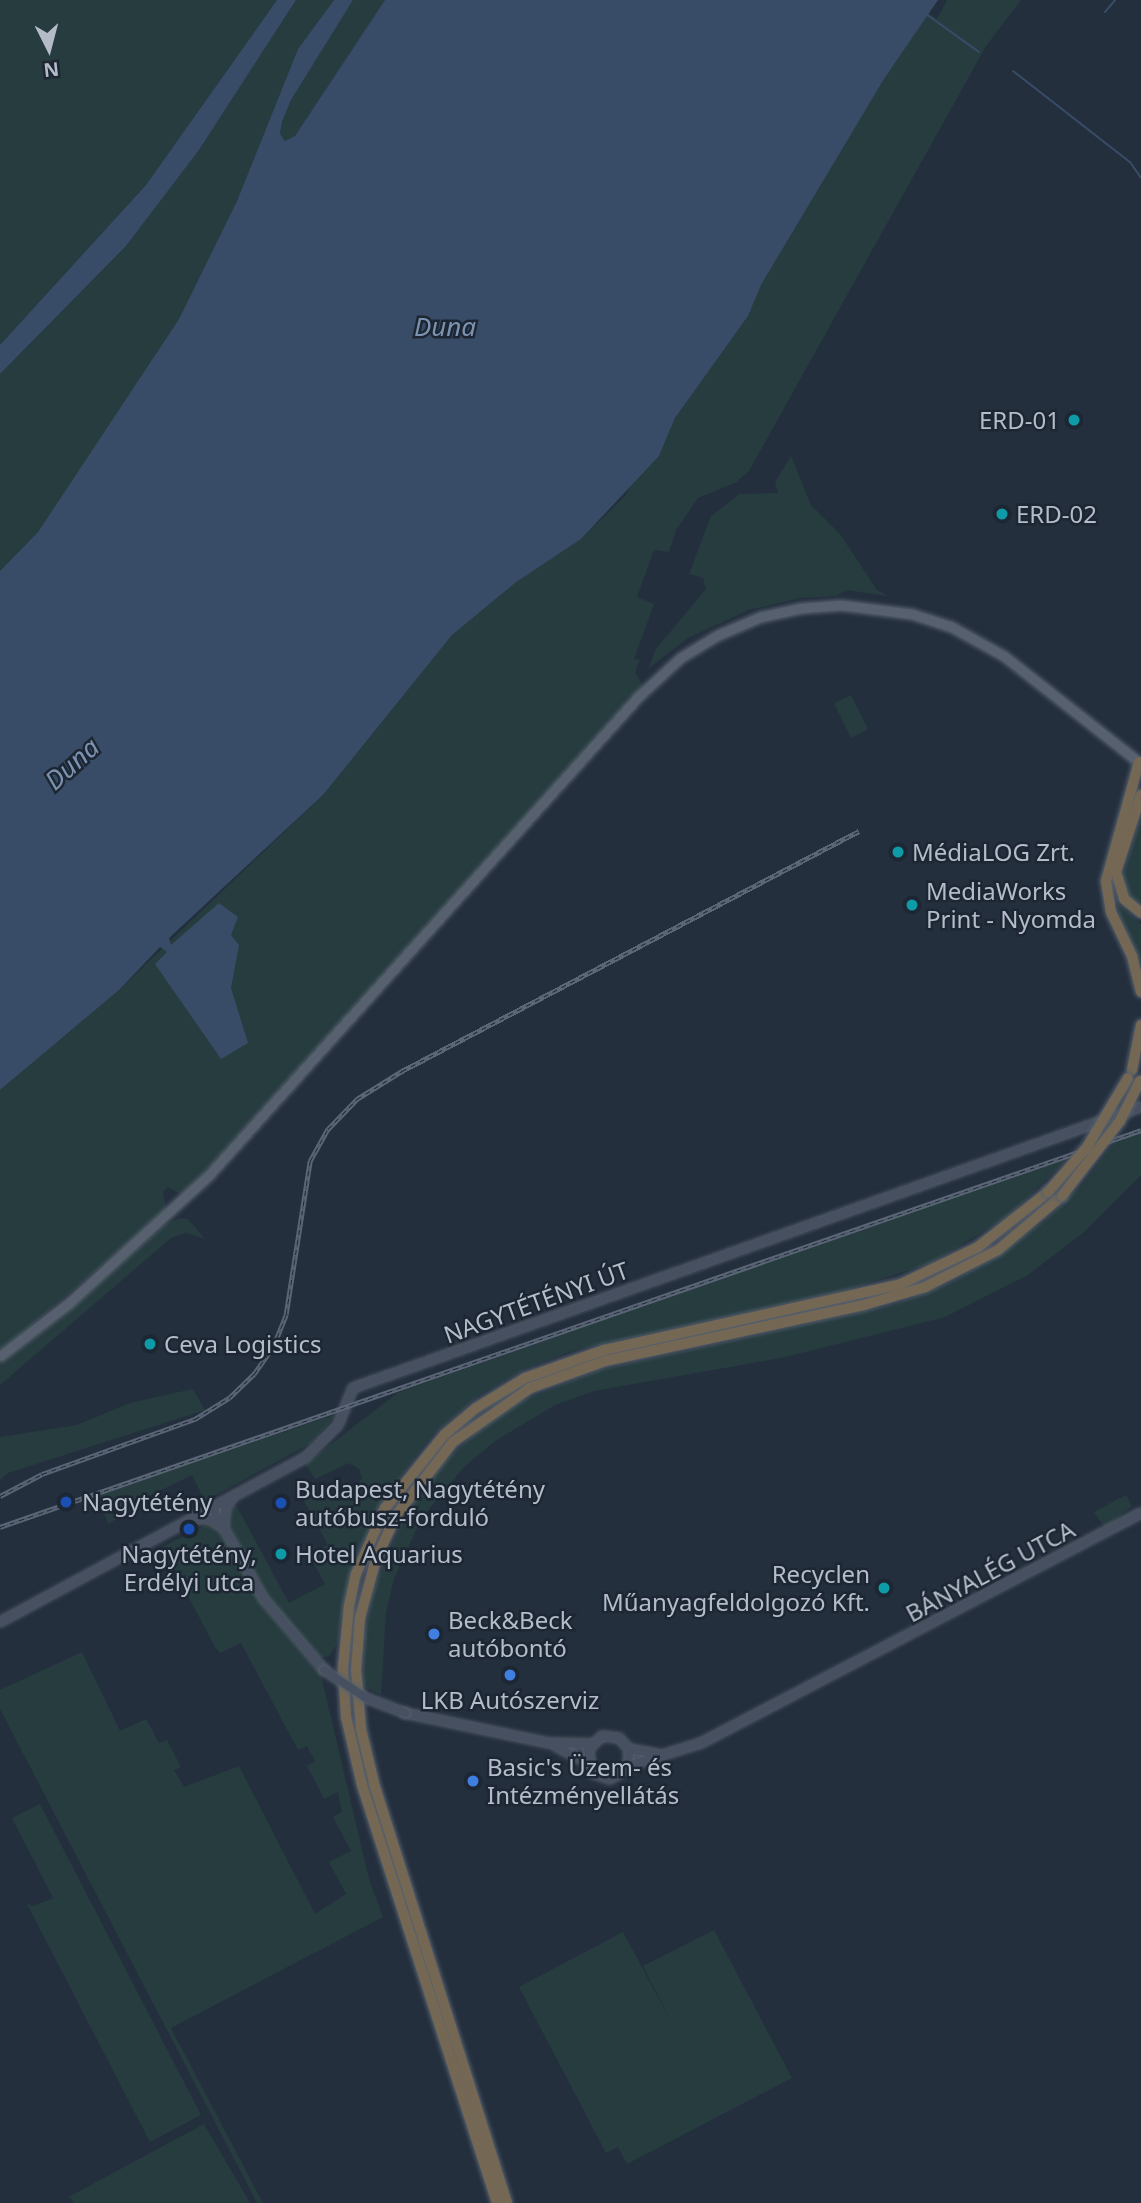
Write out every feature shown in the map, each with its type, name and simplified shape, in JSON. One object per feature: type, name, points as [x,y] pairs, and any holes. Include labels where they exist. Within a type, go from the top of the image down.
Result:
[{"type":"highway","points":[[1140,763],[1138,778],[1106,881],[1111,912],[1132,956],[1141,992]]},
{"type":"highway","points":[[1141,795],[1116,872],[1124,899],[1141,913]]},
{"type":"highway","points":[[1130,1074],[1141,1025]]},
{"type":"highway","points":[[497,2203],[362,1785],[348,1724],[342,1668],[349,1606],[356,1574],[385,1508],[445,1434],[492,1396],[534,1374],[615,1347],[901,1284],[978,1247],[1048,1192],[1087,1147],[1130,1074],[1141,1048]]},
{"type":"highway","points":[[508,2203],[373,1783],[361,1729],[356,1670],[363,1602],[376,1559],[397,1514],[453,1442],[530,1388],[605,1361],[864,1305],[925,1287],[1004,1246],[1062,1196],[1120,1121],[1140,1079]]},
{"type":"main road","points":[[0,1356],[70,1302],[209,1175],[639,696],[680,658],[718,635],[760,617],[801,608],[841,605],[912,614],[950,626],[1004,656],[1140,763]]},
{"type":"street","name":"NAGYTÉTÉNYI ÚT","points":[[0,1622],[319,1448],[338,1425],[353,1388],[1141,1107]]},
{"type":"street","points":[[224,1530],[225,1510],[234,1495]]},
{"type":"street","points":[[212,1507],[263,1598],[324,1670],[366,1698],[405,1713],[548,1743],[591,1744],[587,1762],[548,1743]]},
{"type":"street","name":"BÁNYALÉG UTCA","points":[[587,1762],[593,1773],[604,1779],[621,1776],[628,1768],[701,1744],[1141,1513]]},
{"type":"street","points":[[189,1520],[210,1519],[224,1530]]},
{"type":"street","name":"BÁNYALÉG UTCA","points":[[591,1744],[608,1735],[619,1738],[629,1749],[668,1754]]},
{"type":"street","points":[[628,1768],[629,1749]]},
{"type":"green space","points":[[0,0],[277,0],[146,185],[0,345]]},
{"type":"green space","points":[[296,0],[334,0],[298,49],[237,201],[179,319],[38,532],[0,571],[0,374],[126,246],[199,150]]},
{"type":"green space","points":[[353,0],[385,0],[295,137],[285,141],[280,134],[291,100]]},
{"type":"green space","points":[[947,0],[1021,0],[986,46],[749,471],[735,483],[698,498],[676,530],[669,552],[654,550],[637,597],[654,604],[634,659],[640,660],[635,672],[643,686],[212,1165],[182,1195],[168,1187],[163,1192],[166,1211],[0,1352],[0,1090],[119,990],[323,795],[452,635],[515,583],[581,539],[626,495],[635,477],[659,456],[675,418],[748,316],[761,285],[884,79],[929,13],[937,19]]},
{"type":"green space","points":[[791,456],[811,505],[840,534],[877,590],[888,596],[847,590],[836,596],[800,598],[749,610],[688,638],[648,669],[656,649],[706,589],[703,578],[689,574],[711,516],[740,494],[778,493],[775,482]]},
{"type":"green space","points":[[851,695],[868,729],[851,738],[834,703]]},
{"type":"green space","points":[[1141,815],[1141,908],[1125,892],[1122,879]]},
{"type":"green space","points":[[1117,903],[1141,924],[1141,966],[1120,918]]},
{"type":"green space","points":[[1141,1132],[1141,1175],[1084,1232],[1028,1275],[945,1317],[781,1358],[594,1391],[555,1405],[495,1441],[463,1468],[421,1519],[394,1579],[386,1612],[381,1695],[362,1686],[364,1637],[373,1592],[406,1511],[442,1464],[484,1425],[517,1403],[596,1371],[896,1304],[954,1281],[1045,1221],[1083,1184],[1116,1140]]},
{"type":"green space","points":[[1069,1157],[1010,1215],[931,1263],[840,1292],[571,1351],[525,1369],[481,1394],[433,1434],[384,1497],[351,1567],[337,1644],[330,1655],[320,1658],[269,1599],[228,1524],[227,1515],[236,1505],[289,1603],[325,1584],[309,1555],[328,1545],[303,1499],[351,1493],[362,1478],[359,1469],[349,1463],[315,1479],[305,1464],[399,1392]]},
{"type":"green space","points":[[180,1218],[188,1219],[205,1239],[186,1233],[171,1238],[0,1385],[0,1363],[169,1222]]},
{"type":"green space","points":[[193,1389],[205,1410],[8,1473],[0,1480],[0,1437],[77,1425],[130,1403]]},
{"type":"green space","points":[[337,1414],[311,1443],[205,1501],[192,1475],[131,1505],[128,1512],[108,1524],[102,1508],[93,1511],[89,1498]]},
{"type":"green space","points":[[1126,1495],[1132,1506],[1105,1528],[1094,1512]]},
{"type":"green space","points":[[210,1523],[219,1530],[265,1609],[321,1675],[369,1879],[383,1917],[171,2028],[263,2203],[257,2203],[0,1709],[0,1690],[82,1652],[120,1731],[146,1719],[159,1743],[167,1740],[181,1767],[174,1770],[184,1787],[239,1766],[315,1914],[346,1894],[329,1862],[351,1851],[333,1817],[342,1812],[338,1792],[324,1799],[307,1766],[315,1761],[307,1746],[298,1750],[241,1643],[220,1653],[215,1647],[162,1547]]},
{"type":"green space","points":[[40,1804],[201,2115],[150,2142],[27,1904],[34,1906],[53,1898],[12,1818]]},
{"type":"green space","points":[[714,1930],[792,2078],[627,2164],[618,2147],[606,2153],[519,1987],[623,1932],[674,2027],[643,1966]]},
{"type":"green space","points":[[204,2124],[250,2203],[74,2203],[70,2197],[61,2201]]},
{"type":"water","points":[[277,0],[296,0],[199,150],[126,246],[0,374],[0,345],[146,185]]},
{"type":"water","name":"Duna","points":[[334,0],[353,0],[291,100],[280,134],[285,141],[295,136],[385,0],[938,0],[884,79],[761,285],[748,316],[675,418],[659,456],[581,539],[515,583],[452,635],[323,795],[169,938],[171,945],[219,903],[238,917],[231,935],[239,945],[231,988],[248,1043],[221,1059],[155,964],[167,952],[160,947],[119,990],[0,1090],[0,571],[38,532],[179,319],[237,201],[298,49]]},
{"type":"waterway","points":[[1105,12],[1115,0]]},
{"type":"waterway","points":[[926,14],[979,52]]},
{"type":"waterway","points":[[1013,71],[1130,162],[1141,178]]},
{"type":"railway","points":[[0,1496],[42,1474],[195,1419],[229,1398],[254,1374],[273,1347],[286,1314],[310,1161],[328,1129],[357,1099],[402,1071],[859,831]]},
{"type":"railway","points":[[0,1527],[1141,1130]]},
{"type":"place","name":"ERD-01","points":[[1074,420]]},
{"type":"place","name":"ERD-02","points":[[1002,514]]},
{"type":"place","name":"MédiaLOG Zrt.","points":[[898,852]]},
{"type":"place","name":"MediaWorks Print - Nyomda","points":[[912,905]]},
{"type":"place","name":"Ceva Logistics","points":[[150,1344]]},
{"type":"place","name":"Nagytétény","points":[[66,1502]]},
{"type":"place","name":"Budapest, Nagytétény autóbusz-forduló","points":[[281,1503]]},
{"type":"place","name":"Nagytétény, Erdélyi utca","points":[[189,1529]]},
{"type":"place","name":"Hotel Aquarius","points":[[281,1554]]},
{"type":"place","name":"Recyclen Műanyagfeldolgozó Kft.","points":[[884,1588]]},
{"type":"place","name":"Beck&Beck autóbontó","points":[[434,1634]]},
{"type":"place","name":"LKB Autószerviz","points":[[510,1675]]},
{"type":"place","name":"Basic's Üzem- és Intézményellátás","points":[[473,1781]]}]
